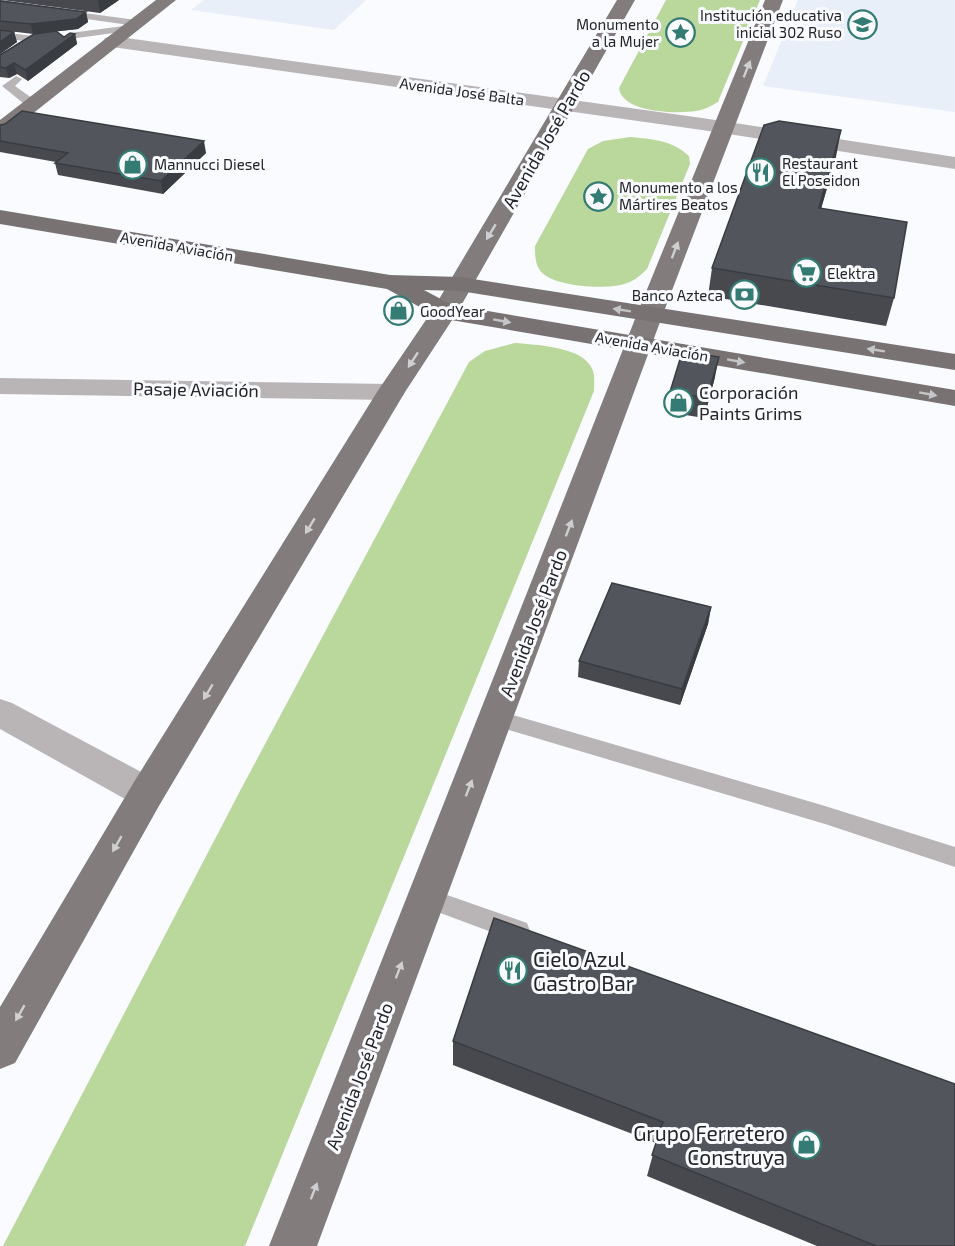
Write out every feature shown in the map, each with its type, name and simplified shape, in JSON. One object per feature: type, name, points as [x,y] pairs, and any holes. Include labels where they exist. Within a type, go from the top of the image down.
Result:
[{"type":"highway","name":"Avenida Aviación","points":[[0,217],[390,282],[460,284],[645,329],[955,398]]},
{"type":"highway","name":"Avenida Aviación","points":[[390,282],[445,311],[645,329],[955,362]]},
{"type":"main road","points":[[0,130],[167,0]]},
{"type":"main road","name":"Avenida José Pardo","points":[[0,1048],[147,793],[391,392],[445,311],[626,0]]},
{"type":"main road","name":"Avenida José Pardo","points":[[293,1246],[645,329],[774,0]]},
{"type":"street","name":"Avenida José Balta","points":[[112,42],[724,127],[955,163]]},
{"type":"street","name":"Pasaje Aviación","points":[[0,386],[391,392]]},
{"type":"street","points":[[0,713],[147,793]]},
{"type":"lane","points":[[47,11],[133,26]]},
{"type":"lane","points":[[0,35],[69,39],[133,26]]},
{"type":"lane","points":[[17,50],[44,38]]},
{"type":"lane","points":[[8,82],[32,104]]},
{"type":"lane","points":[[496,718],[825,815],[955,857]]},
{"type":"lane","points":[[427,898],[539,939]]},
{"type":"shaded area","points":[[204,0],[366,0],[334,30],[191,10]]},
{"type":"shaded area","points":[[798,0],[955,0],[955,112],[763,86]]},
{"type":"green space","points":[[666,0],[760,0],[718,102],[702,110],[664,112],[639,107],[629,103],[622,96],[619,88]]},
{"type":"green space","points":[[630,137],[669,143],[689,156],[690,164],[647,269],[630,282],[605,287],[578,286],[554,280],[545,275],[537,264],[535,246],[588,149],[603,141]]},
{"type":"green space","points":[[515,343],[559,348],[580,356],[593,371],[594,391],[245,1246],[3,1246],[240,791],[469,362],[485,351]]},
{"type":"building","points":[[0,1],[86,12],[76,19],[31,24],[0,21]]},
{"type":"building","points":[[0,30],[14,32],[0,42]]},
{"type":"building","points":[[56,31],[64,37],[70,33],[75,34],[25,70],[14,63],[6,68],[0,67],[0,55],[34,34]]},
{"type":"building","points":[[22,111],[204,141],[161,181],[55,163],[68,153],[0,141],[0,125],[5,124]]},
{"type":"building","points":[[779,121],[841,130],[819,208],[907,222],[894,298],[712,268],[764,125]]},
{"type":"building","points":[[695,353],[719,357],[707,398],[670,392],[681,356]]},
{"type":"building","points":[[612,583],[711,607],[682,689],[579,661]]},
{"type":"building","points":[[494,918],[955,1084],[955,1246],[876,1246],[652,1155],[663,1122],[453,1041]]},
{"type":"place","name":"Institución educativa inicial 302 Ruso","points":[[863,24]]},
{"type":"place","name":"Monumento a la Mujer","points":[[680,33]]},
{"type":"place","name":"Mannucci Diesel","points":[[133,164]]},
{"type":"place","name":"Restaurant El Poseidon","points":[[761,172]]},
{"type":"place","name":"Monumento a los Mártires Beatos","points":[[598,196]]},
{"type":"place","name":"Elektra","points":[[806,273]]},
{"type":"place","name":"Banco Azteca","points":[[744,295]]},
{"type":"place","name":"GoodYear","points":[[399,311]]},
{"type":"place","name":"Corporación Paints Grims","points":[[678,402]]},
{"type":"place","name":"Cielo Azul Gastro Bar","points":[[512,970]]},
{"type":"place","name":"Grupo Ferretero Construya","points":[[806,1144]]}]
